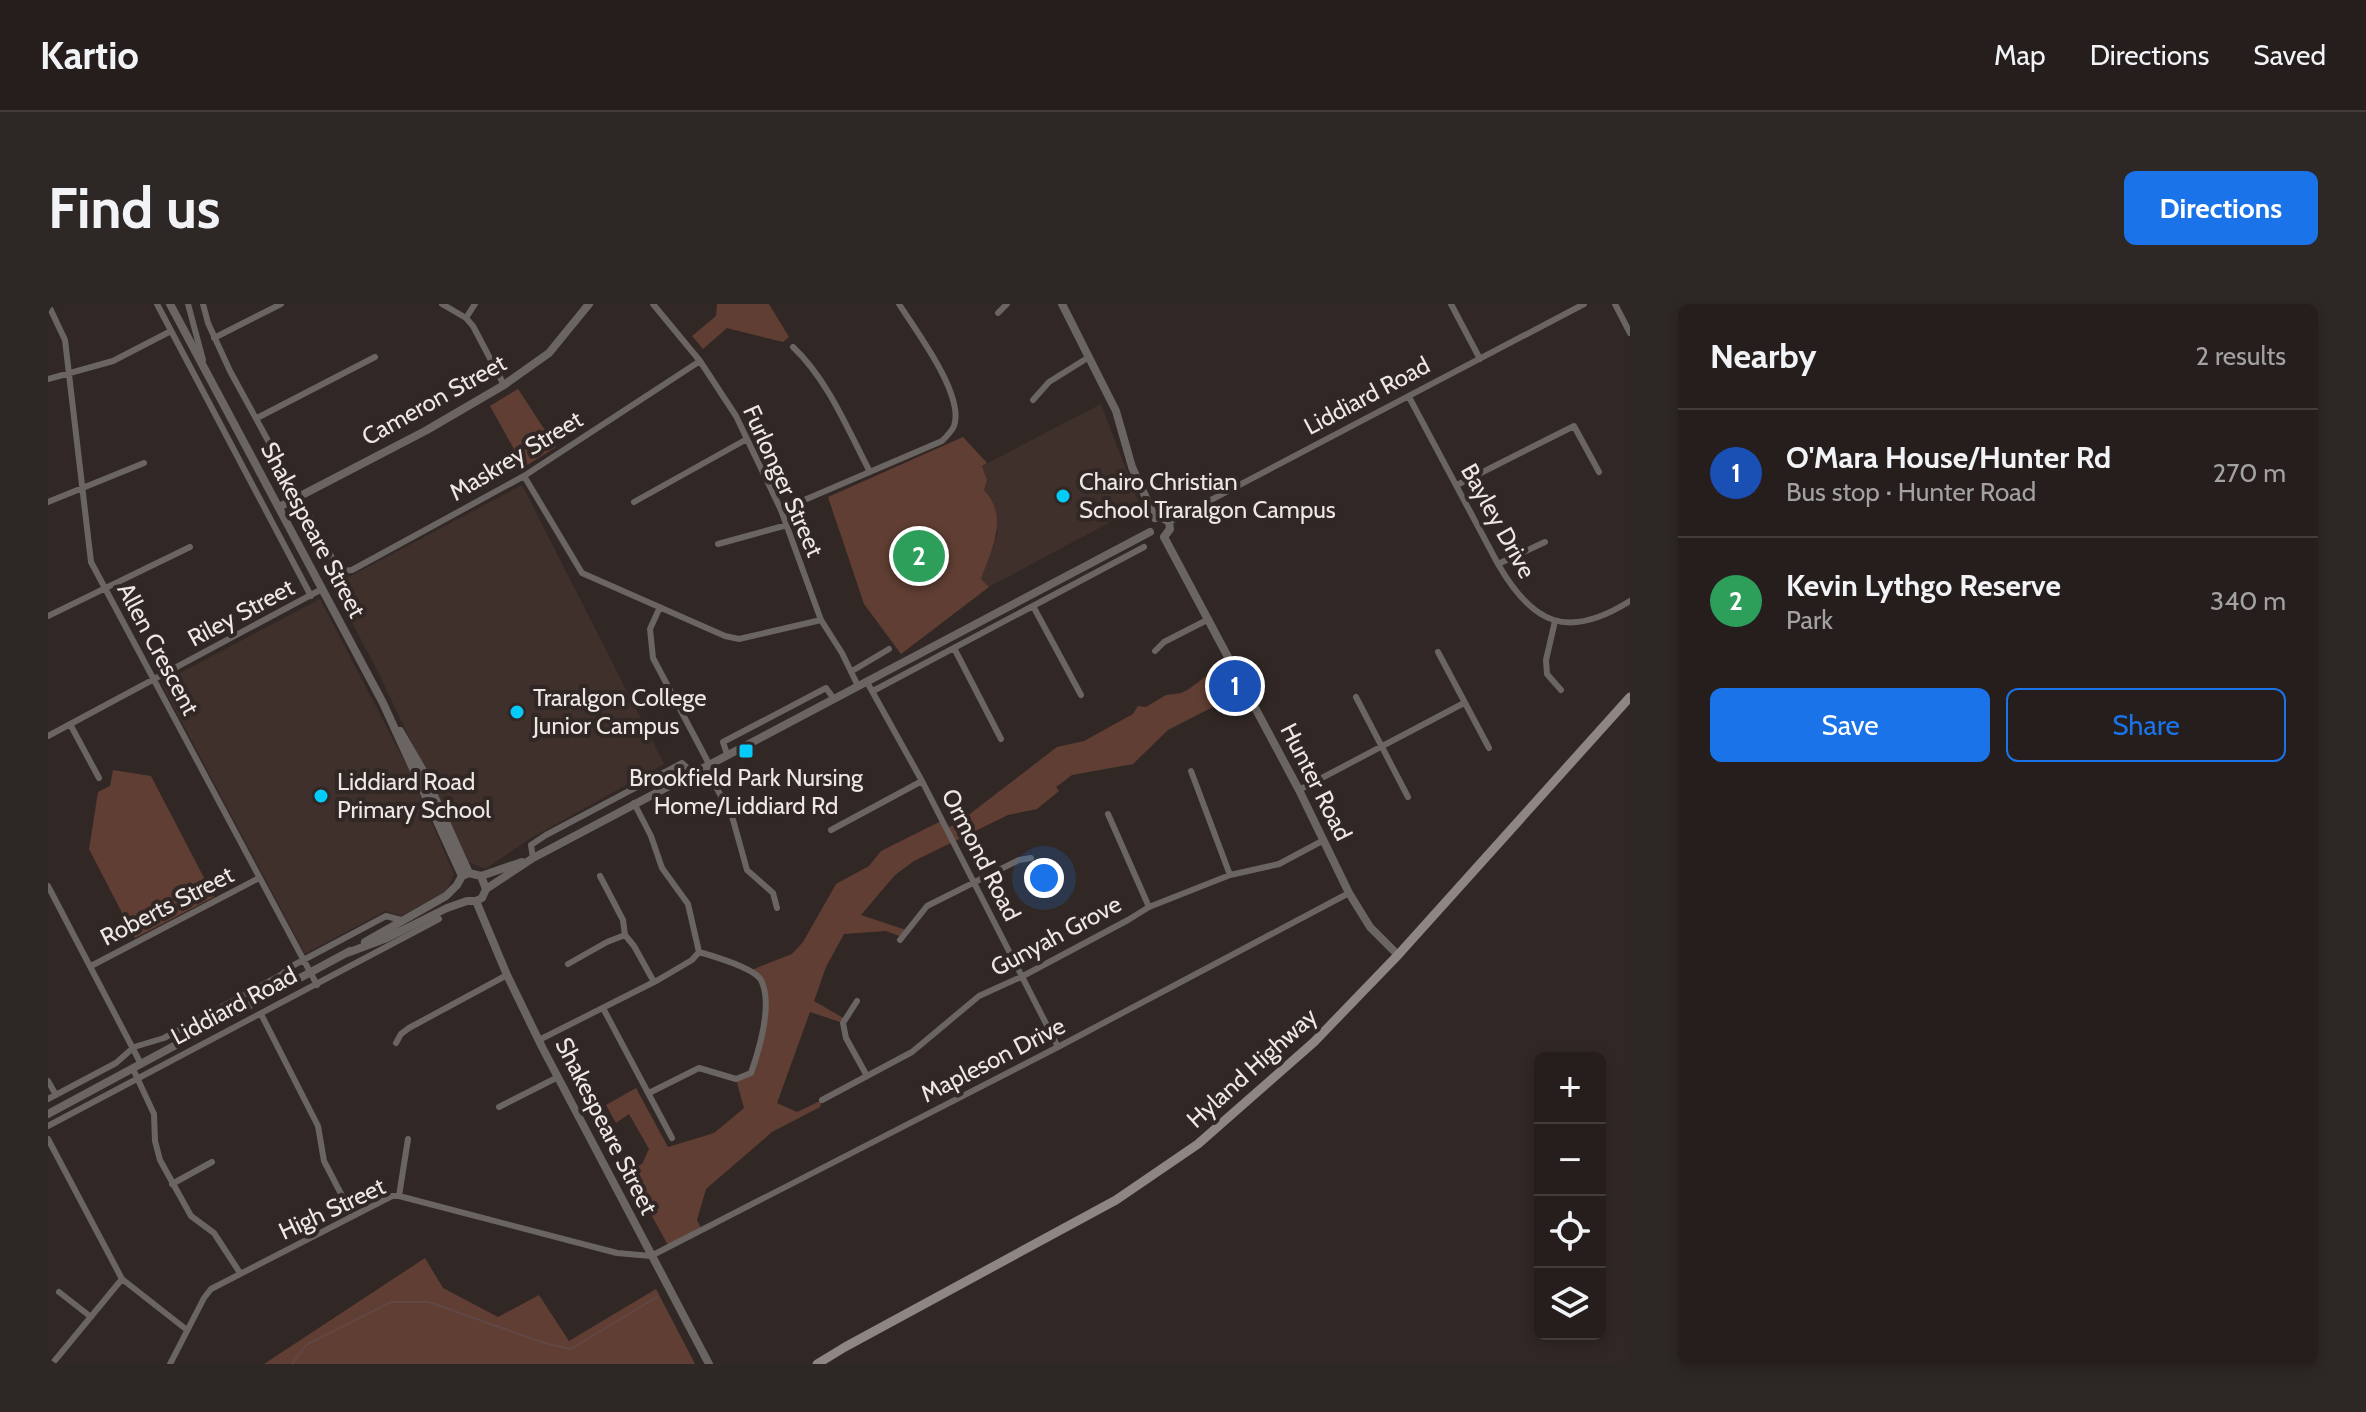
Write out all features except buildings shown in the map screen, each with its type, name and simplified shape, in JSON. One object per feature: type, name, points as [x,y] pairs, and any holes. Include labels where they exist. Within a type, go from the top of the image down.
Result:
[{"type":"main road","name":"Hyland Highway","points":[[817,1364],[1116,1200],[1198,1144],[1314,1042],[1398,955],[1630,697]]},
{"type":"street","name":"Allen Crescent","points":[[48,304],[65,340],[91,562],[317,985]]},
{"type":"street","name":"Shakespeare Street","points":[[157,304],[311,596]]},
{"type":"street","name":"Shakespeare Street","points":[[170,304],[383,703],[422,769],[463,878]]},
{"type":"street","points":[[188,304],[208,375]]},
{"type":"street","points":[[203,304],[214,338],[298,498]]},
{"type":"street","points":[[214,338],[281,304]]},
{"type":"street","points":[[442,304],[466,318],[504,385]]},
{"type":"street","points":[[466,318],[475,304]]},
{"type":"street","name":"Cameron Street","points":[[279,507],[427,430],[504,385],[549,353],[589,304]]},
{"type":"street","name":"Furlonger Street","points":[[653,304],[700,361],[736,416],[781,510],[821,620],[862,684]]},
{"type":"street","points":[[781,510],[942,441],[953,427],[956,408],[951,390],[899,304]]},
{"type":"street","points":[[998,313],[1007,304]]},
{"type":"street","points":[[1062,304],[1116,411],[1132,467],[1155,518]]},
{"type":"street","points":[[1451,304],[1480,359]]},
{"type":"street","name":"Liddiard Road","points":[[1169,522],[1584,304]]},
{"type":"street","points":[[1615,304],[1630,333]]},
{"type":"street","points":[[48,379],[113,361],[171,331]]},
{"type":"street","points":[[793,347],[808,361],[870,472]]},
{"type":"street","points":[[257,418],[375,357]]},
{"type":"street","points":[[1033,400],[1049,382],[1089,357]]},
{"type":"street","name":"Maskrey Street","points":[[298,498],[336,565],[343,571],[352,570],[524,476],[700,361]]},
{"type":"street","name":"Bayley Drive","points":[[1409,397],[1512,588],[1524,603],[1555,621]]},
{"type":"street","points":[[1457,485],[1574,426],[1599,472]]},
{"type":"street","points":[[634,502],[747,439]]},
{"type":"street","points":[[48,502],[144,463]]},
{"type":"street","points":[[524,476],[582,573],[725,636],[739,639],[821,620]]},
{"type":"street","points":[[1155,518],[1164,518],[1169,522],[1170,529],[1164,537],[1150,532],[1149,525],[1155,518]]},
{"type":"street","points":[[718,544],[787,525]]},
{"type":"street","points":[[533,858],[481,876],[463,878],[459,894],[471,901],[482,898],[486,889],[533,858],[1150,532]]},
{"type":"street","name":"Hunter Road","points":[[1164,537],[1299,790],[1349,893],[1370,927],[1398,955]]},
{"type":"street","points":[[1498,564],[1545,542]]},
{"type":"street","points":[[48,616],[190,547]]},
{"type":"street","points":[[873,691],[1144,547]]},
{"type":"street","name":"Riley Street","points":[[48,736],[322,589]]},
{"type":"street","points":[[1561,690],[1547,674],[1546,660],[1555,621],[1591,621],[1607,616],[1630,601]]},
{"type":"street","points":[[1033,606],[1081,695]]},
{"type":"street","points":[[660,607],[650,629],[653,658],[732,816],[747,870],[773,893],[777,908]]},
{"type":"street","points":[[1155,651],[1164,642],[1209,619]]},
{"type":"street","points":[[954,648],[1001,739]]},
{"type":"street","points":[[852,671],[889,649]]},
{"type":"street","points":[[1438,652],[1489,748]]},
{"type":"street","name":"Ormond Road","points":[[862,684],[873,691],[922,781],[1058,1047]]},
{"type":"street","points":[[1356,697],[1408,797]]},
{"type":"street","points":[[1299,790],[1464,703]]},
{"type":"street","points":[[70,724],[99,778]]},
{"type":"street","points":[[533,858],[531,845],[546,835],[682,763],[693,773]]},
{"type":"street","points":[[1191,771],[1230,875]]},
{"type":"street","points":[[831,830],[922,781]]},
{"type":"street","points":[[634,803],[651,836],[662,868],[688,904],[699,952]]},
{"type":"street","points":[[1108,814],[1149,907]]},
{"type":"street","name":"Gunyah Grove","points":[[822,1100],[912,1052],[979,996],[1023,976],[1149,907],[1230,875],[1279,864],[1324,840]]},
{"type":"street","points":[[900,940],[927,906],[1019,860],[1031,858]]},
{"type":"street","points":[[481,876],[486,889]]},
{"type":"street","points":[[600,876],[623,920],[625,935],[654,982]]},
{"type":"street","name":"Roberts Street","points":[[91,966],[259,878]]},
{"type":"street","name":"Liddiard Road","points":[[48,1114],[347,953],[433,904],[463,878]]},
{"type":"street","points":[[48,886],[134,1047],[137,1080],[154,1114],[157,1151],[172,1184],[191,1216],[214,1233],[240,1273]]},
{"type":"street","name":"Mapleson Drive","points":[[651,1256],[1349,893]]},
{"type":"street","name":"Shakespeare Street","points":[[471,901],[558,1077],[709,1364]]},
{"type":"street","name":"Liddiard Road","points":[[347,953],[387,938],[447,908],[471,901]]},
{"type":"street","name":"Liddiard Road","points":[[134,1047],[164,1038],[386,916],[401,920]]},
{"type":"street","name":"Liddiard Road","points":[[48,1126],[439,919]]},
{"type":"street","points":[[568,964],[625,935]]},
{"type":"street","points":[[539,1040],[654,982],[692,960],[699,952]]},
{"type":"street","points":[[649,1093],[699,1068],[736,1079],[751,1073],[765,1018],[761,979],[729,962],[699,952]]},
{"type":"street","points":[[396,1043],[409,1028],[507,975]]},
{"type":"street","points":[[857,1001],[843,1023],[846,1038],[867,1076]]},
{"type":"street","points":[[603,1008],[672,1138]]},
{"type":"street","points":[[261,1014],[318,1126],[324,1161],[352,1215]]},
{"type":"street","points":[[48,1099],[116,1063],[134,1047]]},
{"type":"street","points":[[499,1107],[558,1077]]},
{"type":"street","points":[[48,1081],[56,1095]]},
{"type":"street","points":[[48,1139],[122,1279],[187,1330]]},
{"type":"street","points":[[399,1196],[408,1139]]},
{"type":"street","points":[[172,1184],[212,1162]]},
{"type":"street","name":"High Street","points":[[171,1363],[211,1289],[392,1196],[617,1253],[651,1256]]},
{"type":"street","points":[[52,1364],[122,1279]]},
{"type":"street","points":[[59,1292],[91,1317]]},
{"type":"shaded area","points":[[717,304],[769,304],[789,337],[783,342],[727,328],[703,349],[692,336],[716,316]]},
{"type":"shaded area","points":[[518,389],[556,447],[524,467],[490,406]]},
{"type":"shaded area","name":"Chairo Christian School Traralgon Campus","points":[[1101,404],[1140,506],[989,587],[981,579],[998,533],[984,490],[987,480],[982,466]]},
{"type":"shaded area","points":[[963,437],[987,463],[982,466],[987,480],[984,490],[996,511],[996,533],[981,579],[989,587],[901,654],[864,604],[828,497]]},
{"type":"shaded area","name":"Traralgon College Junior Campus","points":[[522,485],[664,764],[531,838],[485,869],[469,862],[372,660],[332,586]]},
{"type":"shaded area","name":"Liddiard Road Primary School","points":[[320,599],[409,770],[454,874],[446,892],[401,916],[385,911],[305,954],[161,683]]},
{"type":"shaded area","points":[[1230,658],[1246,690],[1168,730],[1133,764],[1072,775],[1056,787],[1059,791],[1037,809],[1008,815],[914,861],[895,875],[861,915],[906,930],[902,937],[886,931],[844,934],[826,967],[814,1001],[845,1019],[843,1023],[810,1012],[777,1103],[797,1112],[822,1100],[820,1107],[772,1132],[706,1189],[697,1220],[702,1230],[669,1247],[627,1171],[642,1164],[649,1149],[629,1114],[616,1123],[606,1105],[636,1088],[668,1147],[714,1133],[744,1108],[736,1079],[750,1071],[763,1025],[763,990],[759,979],[749,971],[792,954],[803,942],[836,884],[869,866],[881,851],[943,820],[947,828],[958,823],[1057,747],[1084,741],[1133,714],[1138,706],[1146,707],[1166,695],[1189,689]]},
{"type":"shaded area","points":[[113,770],[151,776],[214,897],[135,938],[89,849],[98,792],[110,786]]},
{"type":"shaded area","points":[[425,1258],[443,1288],[498,1317],[539,1295],[569,1341],[656,1289],[695,1364],[264,1364]]},
{"type":"waterway","points":[[292,1364],[306,1345],[391,1302],[429,1302],[544,1343],[571,1349],[657,1297]]},
{"type":"place","name":"Chairo Christian School Traralgon Campus","points":[[1063,496]]},
{"type":"place","name":"Kevin Lythgo Reserve","points":[[919,556]]},
{"type":"place","name":"O'Mara House/Hunter Rd","points":[[1235,686]]},
{"type":"place","name":"Traralgon College Junior Campus","points":[[517,712]]},
{"type":"place","name":"Brookfield Park Nursing Home/Liddiard Rd","points":[[746,751]]},
{"type":"place","name":"Liddiard Road Primary School","points":[[321,796]]}]
